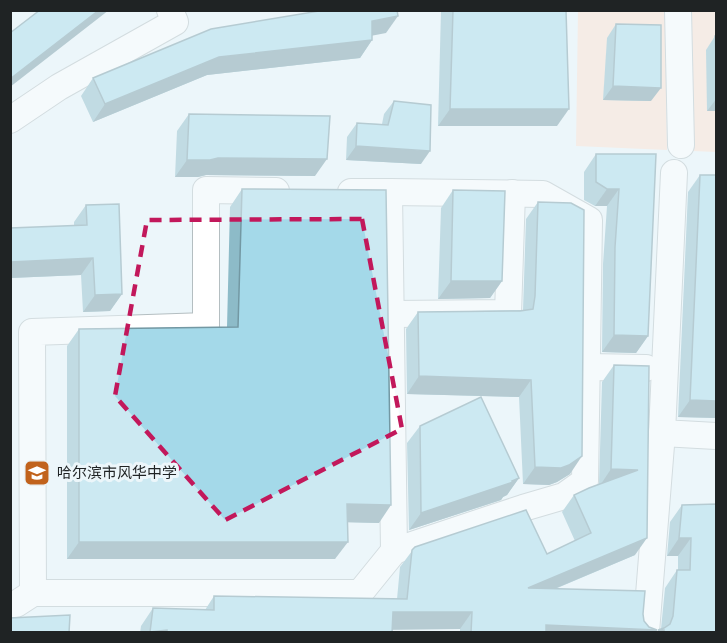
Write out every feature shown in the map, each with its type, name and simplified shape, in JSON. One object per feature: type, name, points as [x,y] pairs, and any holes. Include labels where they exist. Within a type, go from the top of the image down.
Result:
[{"type":"lane","points":[[10,120],[59,87],[175,22],[170,10]]},
{"type":"lane","points":[[678,10],[681,145]]},
{"type":"lane","points":[[646,633],[662,434],[674,173]]},
{"type":"lane","points":[[298,191],[206,190],[206,326],[32,332],[22,598],[360,593],[394,552],[564,496],[585,481],[589,220],[543,194],[332,191]]},
{"type":"lane","points":[[389,192],[394,552]]},
{"type":"lane","points":[[391,314],[508,313],[512,193]]},
{"type":"lane","points":[[587,367],[665,369]]},
{"type":"lane","points":[[662,434],[717,436]]},
{"type":"highlighted area","points":[[362,219],[402,429],[225,520],[115,396],[147,220]]},
{"type":"shaded area","points":[[578,11],[665,11],[667,150],[576,146]]},
{"type":"shaded area","points":[[690,11],[716,11],[716,152],[693,151]]},
{"type":"building","points":[[40,10],[99,10],[10,79],[10,33]]},
{"type":"building","points":[[325,10],[397,10],[398,16],[372,21],[372,40],[219,57],[105,104],[93,78],[211,29]]},
{"type":"building","points":[[453,10],[566,10],[569,109],[450,109]]},
{"type":"building","points":[[616,24],[661,25],[661,88],[613,86]]},
{"type":"building","points":[[715,36],[717,36],[717,82]]},
{"type":"building","points":[[394,101],[431,105],[430,151],[356,146],[357,123],[388,125]]},
{"type":"building","points":[[189,114],[330,116],[327,159],[187,160]]},
{"type":"building","points":[[596,154],[656,154],[648,336],[614,335],[615,247],[619,189],[607,189],[596,182]]},
{"type":"building","points":[[700,175],[717,175],[717,401],[690,400]]},
{"type":"building","points":[[242,189],[386,190],[391,505],[347,504],[348,542],[79,542],[79,329],[238,327]]},
{"type":"building","points":[[453,190],[505,191],[502,281],[451,281]]},
{"type":"building","points":[[538,202],[571,203],[584,210],[582,456],[561,468],[535,467],[531,380],[419,376],[418,312],[533,309]]},
{"type":"building","points":[[119,204],[122,294],[95,295],[93,258],[10,262],[10,228],[87,225],[86,205]]},
{"type":"building","points":[[614,365],[649,366],[647,538],[528,588],[645,591],[644,621],[649,627],[657,630],[546,625],[546,633],[471,633],[472,612],[393,612],[392,633],[167,633],[167,630],[150,632],[153,608],[214,610],[214,596],[407,599],[412,550],[415,547],[526,510],[547,554],[591,533],[574,495],[638,470],[611,469]]},
{"type":"building","points":[[481,397],[519,478],[421,513],[420,426]]},
{"type":"building","points":[[717,504],[717,633],[664,633],[664,630],[658,630],[670,624],[673,616],[677,570],[690,570],[691,538],[679,538],[682,505]]},
{"type":"building","points":[[70,615],[69,633],[10,633],[10,618]]},
{"type":"place","name":"哈尔滨市风华中学","points":[[37,473]]}]
